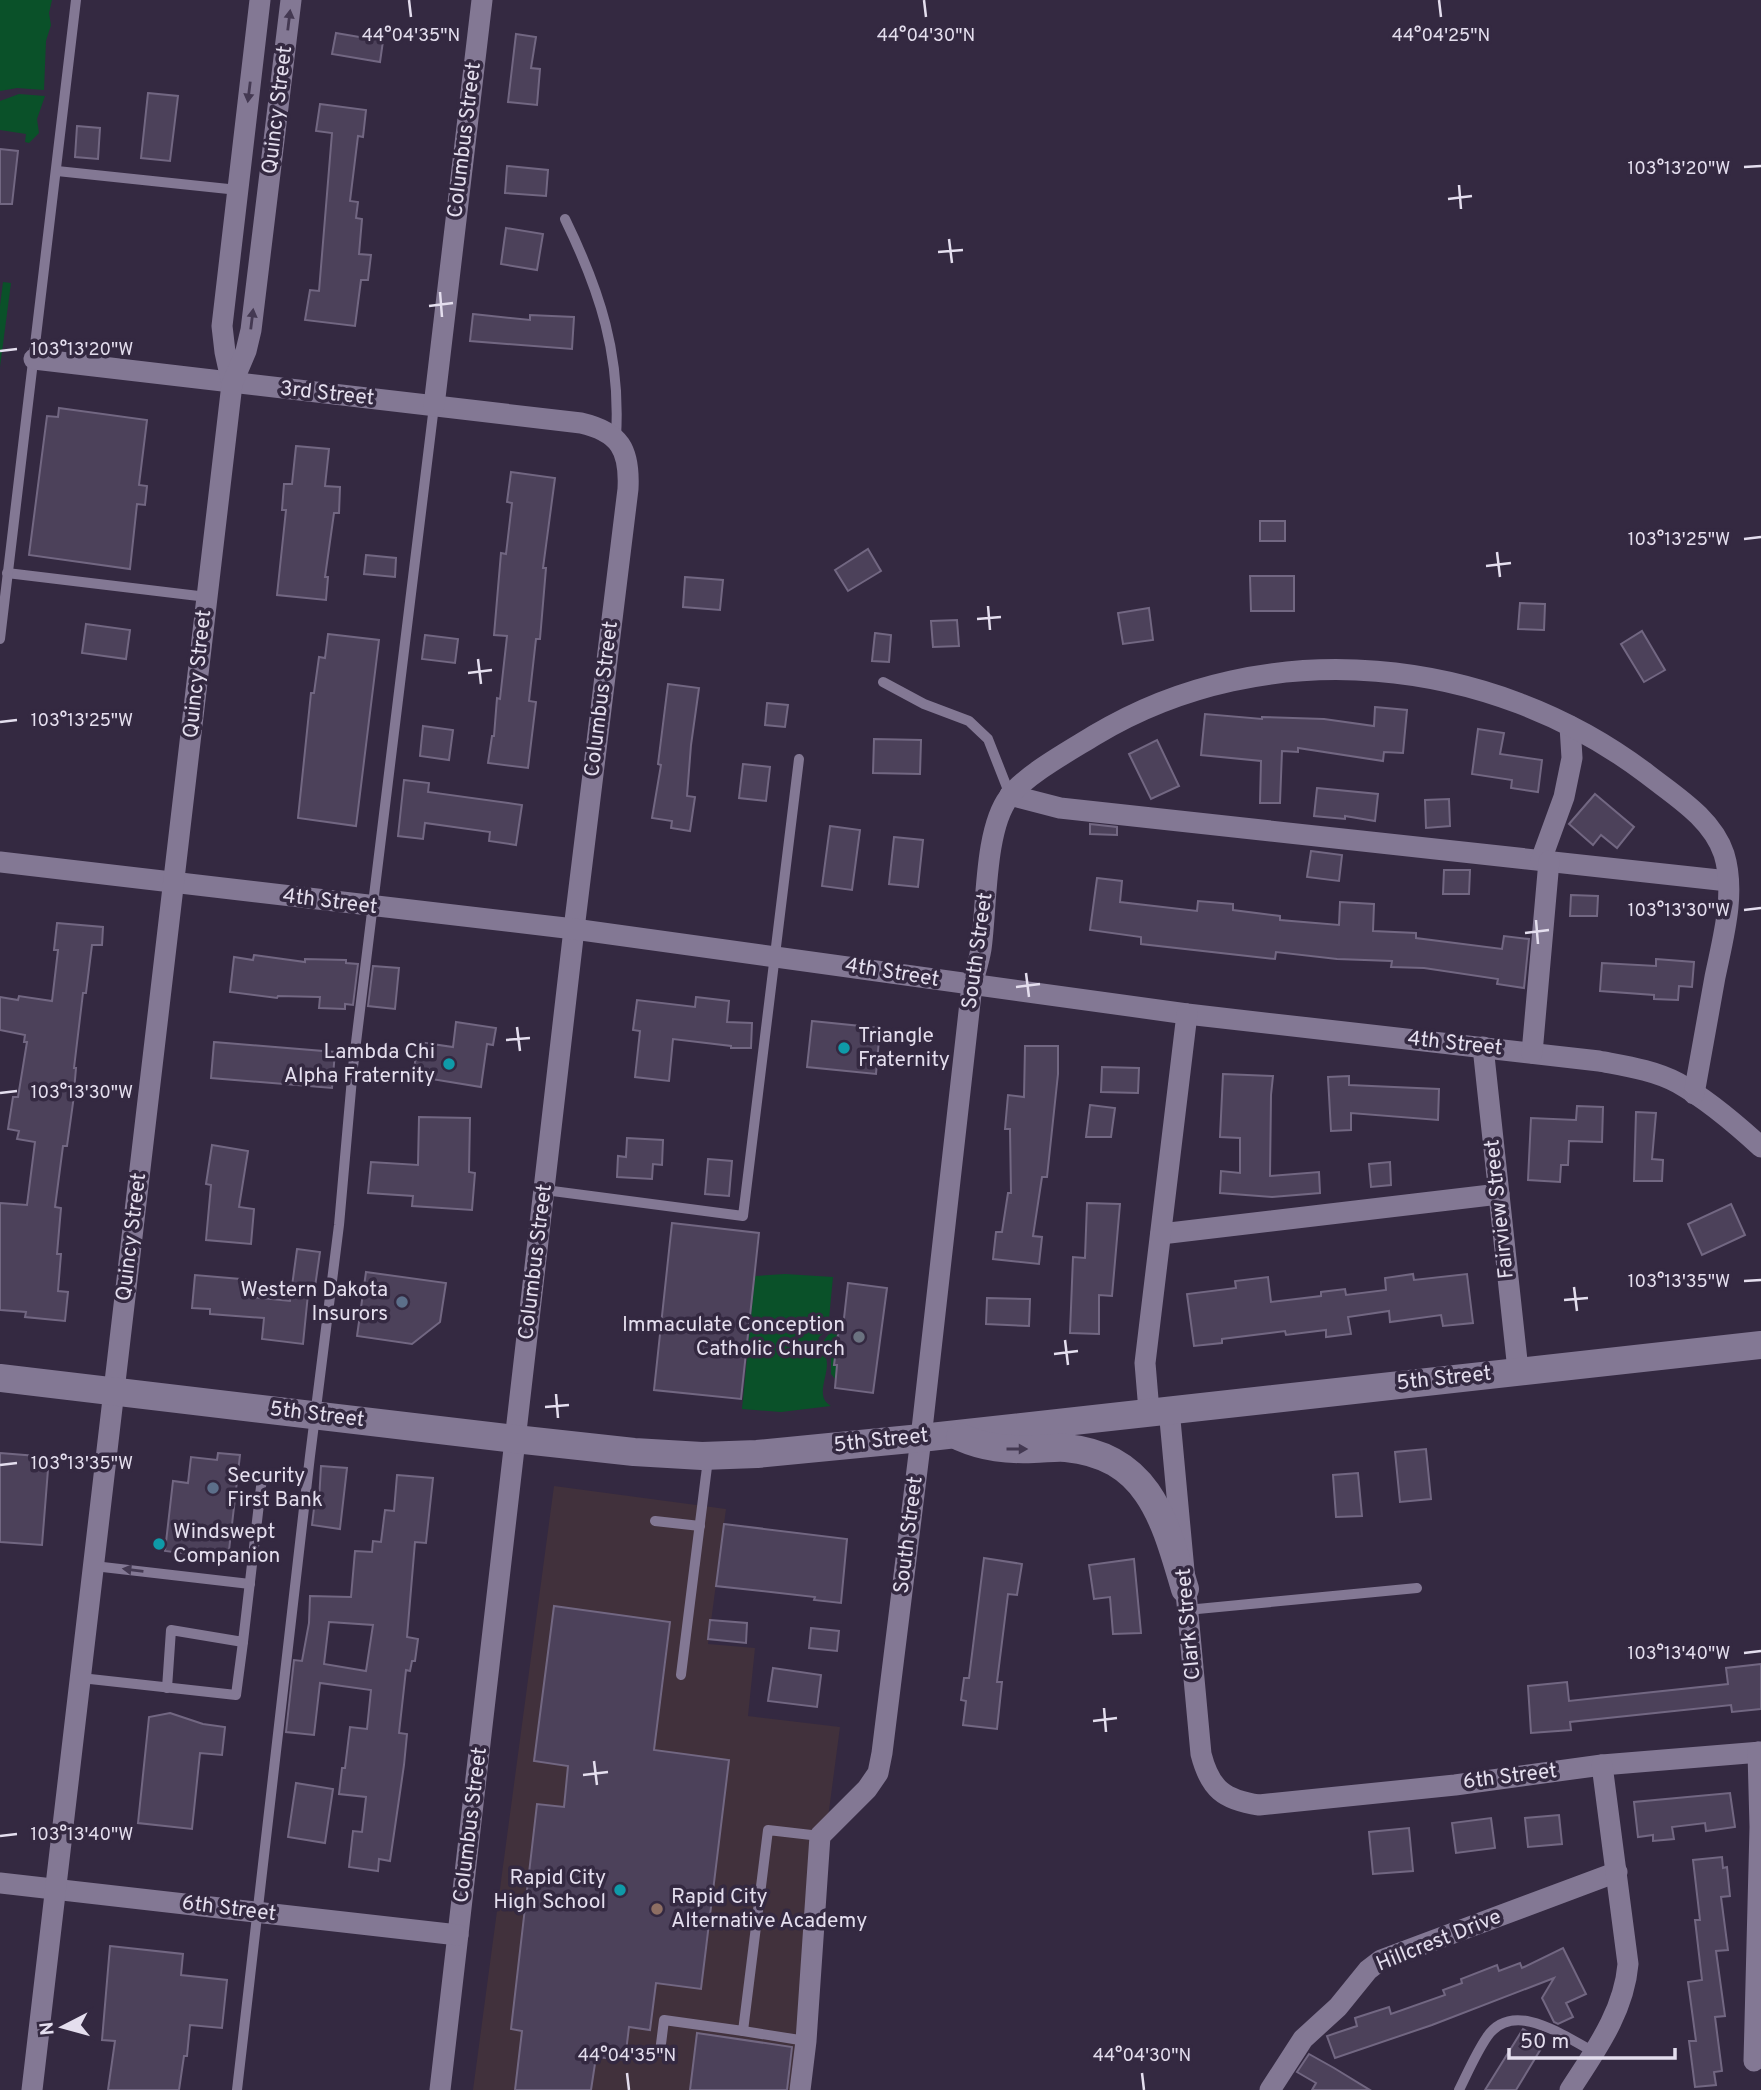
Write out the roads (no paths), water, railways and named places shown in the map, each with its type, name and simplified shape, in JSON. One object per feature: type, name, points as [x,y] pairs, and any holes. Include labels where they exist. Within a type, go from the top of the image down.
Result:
[{"type":"main road","name":"5th Street","points":[[0,1378],[515,1439],[634,1452],[709,1456],[921,1438],[1761,1345]]},
{"type":"main road","points":[[951,1434],[980,1446],[1002,1450],[1066,1447],[1097,1455],[1138,1479],[1153,1499],[1166,1524],[1186,1600]]},
{"type":"street","name":"Quincy Street","points":[[232,384],[222,326],[260,0]]},
{"type":"street","name":"Quincy Street","points":[[32,2090],[232,384],[246,351],[251,330],[291,0]]},
{"type":"street","name":"Columbus Street","points":[[434,406],[482,0]]},
{"type":"street","name":"3rd Street","points":[[34,359],[581,423],[606,430],[616,437]]},
{"type":"street","name":"Columbus Street","points":[[440,2090],[574,929],[628,489],[625,457],[616,437]]},
{"type":"street","points":[[1010,795],[1048,763],[1106,729],[1159,704],[1244,678],[1293,671],[1352,668],[1416,676],[1479,689],[1530,706],[1632,763],[1691,808],[1711,830],[1723,850],[1728,881],[1726,919],[1694,1094]]},
{"type":"street","points":[[1532,1053],[1545,860],[1564,797],[1572,758],[1570,726]]},
{"type":"street","points":[[1010,795],[1060,808],[1728,881]]},
{"type":"street","name":"South Street","points":[[820,1836],[867,1789],[878,1773],[921,1438],[972,985],[980,951],[992,840],[999,814],[1010,795]]},
{"type":"street","name":"4th Street","points":[[0,862],[574,929],[1187,1014],[1628,1066],[1676,1082],[1741,1128],[1761,1147]]},
{"type":"street","name":"Clark Street","points":[[1187,1014],[1145,1363],[1159,1410],[1186,1600],[1201,1754],[1206,1773],[1215,1787],[1230,1799],[1259,1805]]},
{"type":"street","name":"Fairview Street","points":[[1483,1047],[1518,1370]]},
{"type":"street","points":[[1161,1234],[1499,1194]]},
{"type":"street","points":[[1754,2061],[1760,1827],[1759,1752]]},
{"type":"street","name":"6th Street","points":[[1259,1805],[1455,1785],[1602,1765],[1759,1752]]},
{"type":"street","points":[[1570,2090],[1619,2006],[1628,1964],[1602,1765]]},
{"type":"street","points":[[800,2090],[806,2041],[820,1836]]},
{"type":"street","name":"Hillcrest Drive","points":[[1270,2090],[1303,2039],[1338,2007],[1368,1970],[1381,1960],[1617,1872]]},
{"type":"street","name":"6th Street","points":[[0,1883],[458,1935]]},
{"type":"lane","points":[[0,639],[76,0]]},
{"type":"lane","points":[[57,171],[238,190]]},
{"type":"lane","points":[[565,219],[597,291],[608,329],[617,393],[616,437]]},
{"type":"lane","points":[[237,2090],[314,1415],[339,1224],[353,1067],[434,406]]},
{"type":"lane","points":[[7,573],[207,597]]},
{"type":"lane","points":[[883,682],[924,704],[969,722],[988,739],[1010,795]]},
{"type":"lane","points":[[545,1190],[743,1216],[799,759]]},
{"type":"lane","points":[[681,1675],[709,1456]]},
{"type":"lane","points":[[81,1678],[236,1695],[262,1478]]},
{"type":"lane","points":[[655,1521],[700,1526]]},
{"type":"lane","points":[[94,1566],[250,1584]]},
{"type":"lane","points":[[1186,1600],[1417,1588]]},
{"type":"lane","points":[[167,1688],[171,1630],[243,1642]]},
{"type":"lane","points":[[743,2031],[768,1830],[820,1836]]},
{"type":"lane","points":[[660,2052],[664,2020],[806,2041]]},
{"type":"lane","points":[[1459,2090],[1489,2034],[1504,2021],[1534,2020],[1594,2052]]},
{"type":"place","name":"Triangle Fraternity","points":[[844,1048]]},
{"type":"place","name":"Lambda Chi Alpha Fraternity","points":[[449,1064]]},
{"type":"place","name":"Western Dakota Insurors","points":[[402,1302]]},
{"type":"place","name":"Immaculate Conception Catholic Church","points":[[859,1337]]},
{"type":"place","name":"Security First Bank","points":[[213,1488]]},
{"type":"place","name":"Windswept Companion","points":[[159,1544]]},
{"type":"place","name":"Rapid City High School","points":[[620,1890]]},
{"type":"place","name":"Rapid City Alternative Academy","points":[[657,1909]]}]
